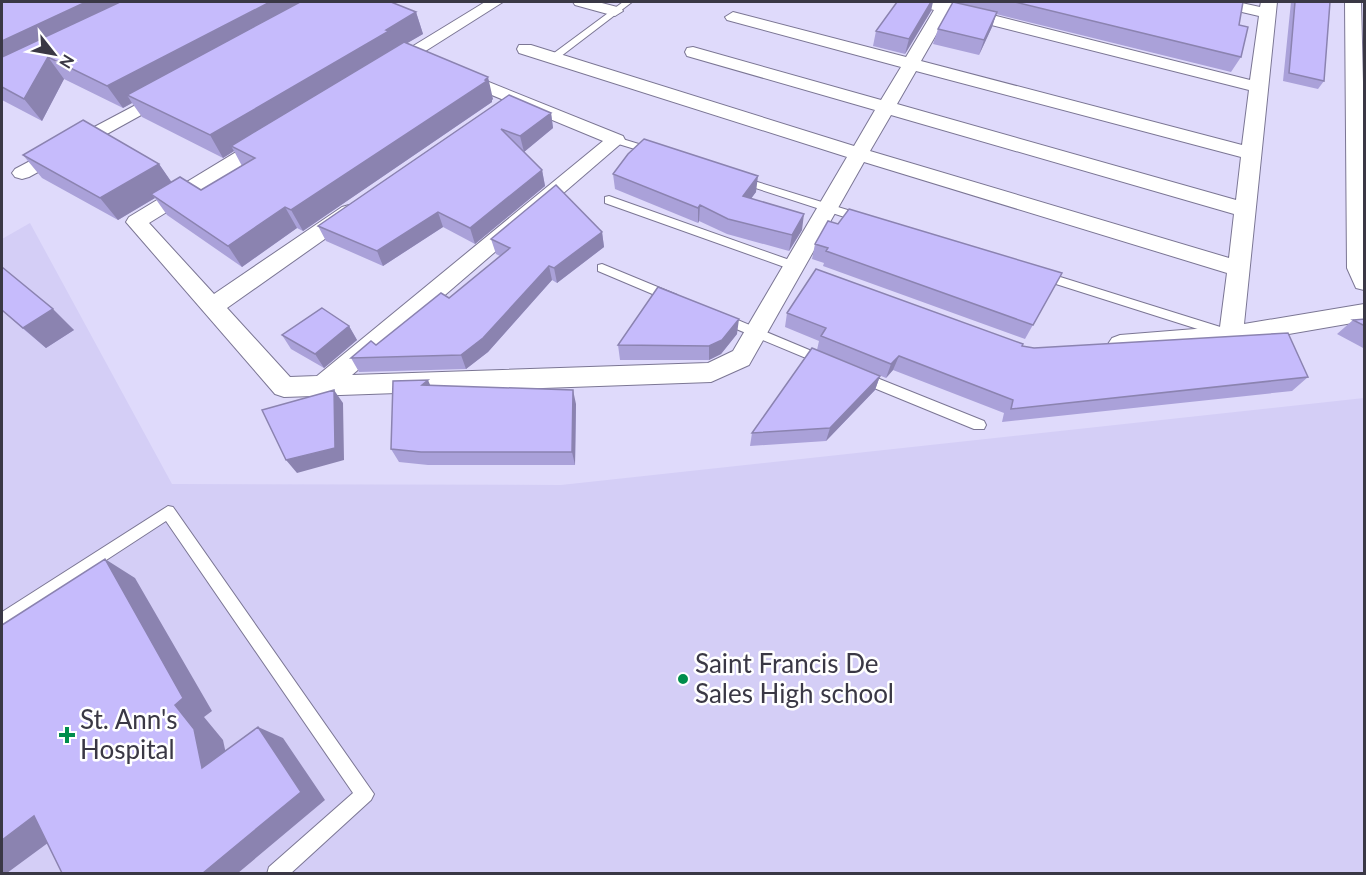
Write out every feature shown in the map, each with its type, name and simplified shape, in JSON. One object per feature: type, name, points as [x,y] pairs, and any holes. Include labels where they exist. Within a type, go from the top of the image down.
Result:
[{"type":"street","points":[[373,76],[495,2]]},
{"type":"street","points":[[581,2],[615,11]]},
{"type":"street","points":[[920,2],[945,4],[1258,87]]},
{"type":"street","points":[[1218,2],[1268,7],[1231,335]]},
{"type":"street","points":[[1353,2],[1361,195],[1358,268],[1365,282]]},
{"type":"street","points":[[284,131],[136,222],[284,387],[711,372],[741,358],[945,4]]},
{"type":"street","points":[[733,16],[1250,153]]},
{"type":"street","points":[[525,49],[858,154],[1238,269]]},
{"type":"street","points":[[693,52],[1245,210]]},
{"type":"street","points":[[323,385],[616,140],[410,54]]},
{"type":"street","points":[[22,173],[178,87]]},
{"type":"street","points":[[495,111],[515,98]]},
{"type":"street","points":[[212,307],[368,199]]},
{"type":"street","points":[[794,266],[816,274]]},
{"type":"street","points":[[1094,346],[1231,335],[1365,313]]},
{"type":"lane","points":[[553,58],[628,2]]},
{"type":"lane","points":[[616,140],[660,154]]},
{"type":"lane","points":[[727,176],[872,222]]},
{"type":"lane","points":[[609,200],[794,266]]},
{"type":"lane","points":[[602,268],[690,305]]},
{"type":"lane","points":[[1029,271],[1231,335]]},
{"type":"lane","points":[[712,314],[830,364]]},
{"type":"lane","points":[[852,372],[979,425]]},
{"type":"lane","points":[[2,621],[168,512],[364,794],[276,873]]},
{"type":"shaded area","name":"Saint Francis De Sales High school","points":[[30,223],[172,484],[561,485],[1364,398],[1364,873],[2,873],[2,239]]},
{"type":"building","points":[[2,2],[86,2],[2,41]]},
{"type":"building","points":[[120,2],[270,2],[107,86],[48,57],[24,99],[2,87],[2,57]]},
{"type":"building","points":[[300,2],[391,2],[416,12],[386,30],[389,31],[210,135],[127,95]]},
{"type":"building","points":[[897,2],[931,2],[909,39],[876,31]]},
{"type":"building","points":[[953,2],[997,12],[984,40],[938,29]]},
{"type":"building","points":[[1015,2],[1243,2],[1239,25],[1248,27],[1241,57]]},
{"type":"building","points":[[1295,2],[1330,2],[1324,81],[1289,73]]},
{"type":"building","points":[[404,42],[488,77],[485,80],[487,81],[291,210],[285,207],[228,246],[151,194],[180,177],[201,190],[255,158],[231,146]]},
{"type":"building","points":[[509,95],[551,113],[520,136],[501,129],[542,170],[470,228],[438,212],[377,251],[318,226]]},
{"type":"building","points":[[83,120],[159,164],[100,198],[23,155]]},
{"type":"building","points":[[644,139],[758,176],[743,196],[804,214],[792,235],[728,219],[700,205],[698,208],[613,174],[628,154]]},
{"type":"building","points":[[556,185],[602,232],[554,268],[549,266],[483,338],[461,355],[351,358],[371,341],[376,345],[441,293],[449,298],[510,248],[491,239]]},
{"type":"building","points":[[849,209],[1062,273],[1033,325],[826,251],[828,248],[815,244],[828,221],[838,224]]},
{"type":"building","points":[[2,267],[53,309],[23,328],[2,310]]},
{"type":"building","points":[[816,269],[1023,344],[1022,346],[1034,348],[1288,333],[1308,377],[1011,409],[1013,400],[899,356],[891,364],[821,336],[826,328],[787,313]]},
{"type":"building","points":[[658,287],[739,319],[722,340],[709,346],[618,345]]},
{"type":"building","points":[[322,308],[349,326],[315,354],[282,335]]},
{"type":"building","points":[[1365,319],[1365,326],[1353,320]]},
{"type":"building","points":[[812,348],[880,376],[830,428],[752,433]]},
{"type":"building","points":[[428,380],[422,385],[573,390],[572,452],[421,452],[391,449],[393,381]]},
{"type":"building","points":[[334,390],[335,448],[286,460],[262,410]]},
{"type":"building","points":[[105,559],[183,698],[175,705],[194,729],[202,768],[258,727],[301,792],[203,873],[62,873],[34,816],[2,840],[2,625]]},
{"type":"place","name":"Saint Francis De Sales High school","points":[[683,679]]},
{"type":"place","name":"St. Ann's Hospital","points":[[67,735]]}]
